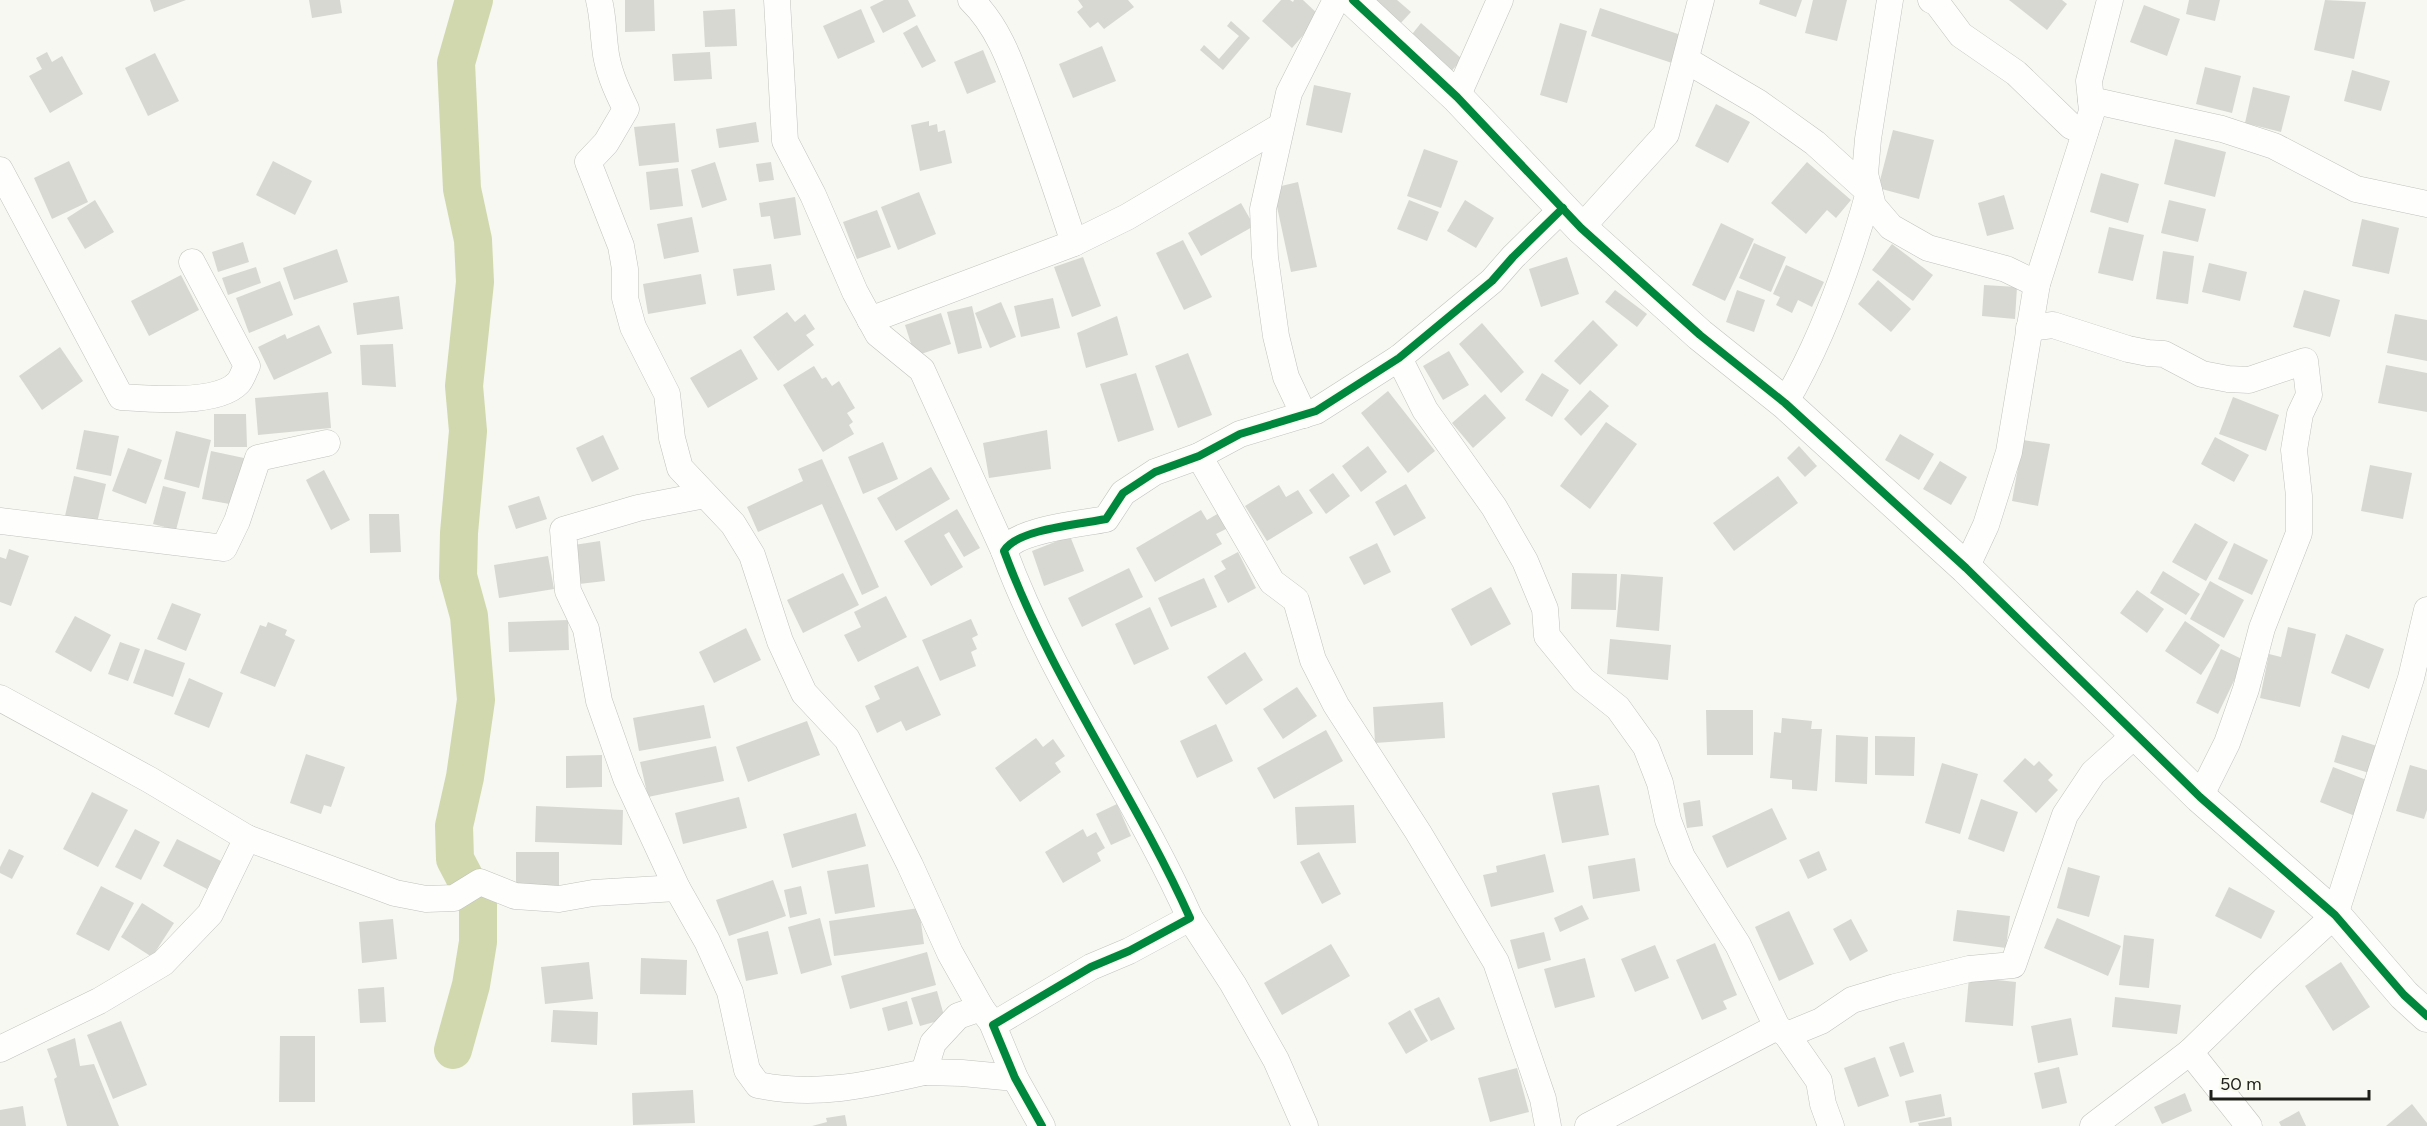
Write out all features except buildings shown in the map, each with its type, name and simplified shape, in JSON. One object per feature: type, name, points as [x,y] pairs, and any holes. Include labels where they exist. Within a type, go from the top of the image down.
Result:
[{"type":"street","points":[[599,0],[611,79],[626,109],[606,143],[588,162],[621,246],[625,269],[624,298],[633,327],[667,394],[672,438],[680,468],[733,524],[752,555],[780,641],[804,693],[847,739],[910,865],[950,953],[987,1017],[1015,1078],[1042,1126]]},
{"type":"street","points":[[777,0],[785,141],[813,195],[855,292],[878,334],[922,370],[1054,663],[1091,734],[1168,869],[1190,918],[1233,984],[1276,1060],[1305,1126]]},
{"type":"street","points":[[971,0],[986,14],[1006,52],[1041,144],[1074,243]]},
{"type":"street","points":[[1304,415],[1286,377],[1276,336],[1265,257],[1263,208],[1289,93],[1336,0]]},
{"type":"street","points":[[1353,0],[1457,97],[1572,218],[1701,335],[1785,403],[1966,568],[2200,796],[2335,915],[2404,995],[2427,1016]]},
{"type":"street","points":[[1457,97],[1500,0]]},
{"type":"street","points":[[1004,551],[1008,544],[1018,538],[1106,519],[1123,493],[1155,472],[1198,456],[1240,434],[1316,411],[1398,358],[1492,281],[1514,256],[1572,218],[1666,134],[1701,0]]},
{"type":"street","points":[[1890,0],[1868,139],[1865,174],[1873,207],[1891,227],[1928,248],[2006,269],[2037,284]]},
{"type":"street","points":[[1931,0],[1937,3],[1961,35],[2016,73],[2071,126],[2085,132]]},
{"type":"street","points":[[1966,568],[1986,525],[2009,452],[2037,284],[2091,111],[2089,81],[2110,0]]},
{"type":"street","points":[[1686,60],[1760,103],[1815,143],[1869,192]]},
{"type":"street","points":[[2091,100],[2222,129],[2274,146],[2356,189],[2427,204]]},
{"type":"street","points":[[870,321],[1074,243],[1127,217],[1281,126]]},
{"type":"street","points":[[0,170],[121,397],[175,400],[215,394],[238,384],[247,366],[192,262]]},
{"type":"street","points":[[1785,403],[1806,367],[1855,246],[1869,192]]},
{"type":"street","points":[[2029,328],[2053,325],[2128,349],[2164,354],[2202,374],[2228,379],[2249,380],[2305,361],[2309,395],[2300,414],[2295,450],[2300,496],[2299,533],[2262,628],[2246,690],[2226,743],[2200,796]]},
{"type":"street","points":[[1398,358],[1425,410],[1494,507],[1525,561],[1545,609],[1547,636],[1583,680],[1618,708],[1647,747],[1660,783],[1668,820],[1682,857],[1738,945],[1782,1031],[1819,1081],[1823,1104],[1831,1126]]},
{"type":"street","points":[[0,521],[224,548],[237,521],[258,458],[327,443]]},
{"type":"street","points":[[1198,456],[1272,582],[1296,600],[1313,660],[1336,705],[1418,831],[1496,962],[1544,1099],[1548,1126]]},
{"type":"street","points":[[705,495],[638,508],[563,530],[568,591],[586,628],[599,701],[626,778],[677,888],[707,941],[730,992],[747,1070],[758,1085],[785,1091],[856,1087],[924,1072],[962,1072],[1015,1078]]},
{"type":"street","points":[[2093,1126],[2190,1052],[2335,915],[2419,679],[2427,610]]},
{"type":"street","points":[[0,698],[150,780],[247,838],[395,893],[426,899],[453,898],[480,882],[514,897],[559,899],[593,894],[677,888]]},
{"type":"street","points":[[1588,1126],[1782,1031],[1821,1021],[1852,1000],[1969,969],[2013,965],[2065,815],[2093,773],[2136,734]]},
{"type":"street","points":[[0,1049],[99,1001],[163,963],[210,914],[247,838]]},
{"type":"street","points":[[924,1072],[933,1043],[958,1016],[987,1017],[1129,951],[1190,918]]},
{"type":"street","points":[[2190,1052],[2249,1126]]},
{"type":"waterway","points":[[453,1050],[471,985],[478,942],[478,903],[455,859],[454,826],[465,777],[476,700],[469,616],[458,576],[459,533],[468,431],[464,386],[475,282],[473,240],[462,189],[456,63],[474,0]]},
{"type":"cycle path","points":[[1353,0],[1457,97],[1581,228],[1700,335],[1785,403],[1966,568],[2200,797],[2335,915],[2404,995],[2427,1016]]},
{"type":"cycle path","points":[[1042,1126],[1015,1078],[993,1025],[1091,967],[1129,951],[1190,918],[1144,826],[1045,646],[1004,551],[1022,537],[1050,529],[1106,519],[1123,493],[1155,472],[1199,456],[1240,434],[1316,411],[1399,358],[1492,281],[1563,208]]}]
